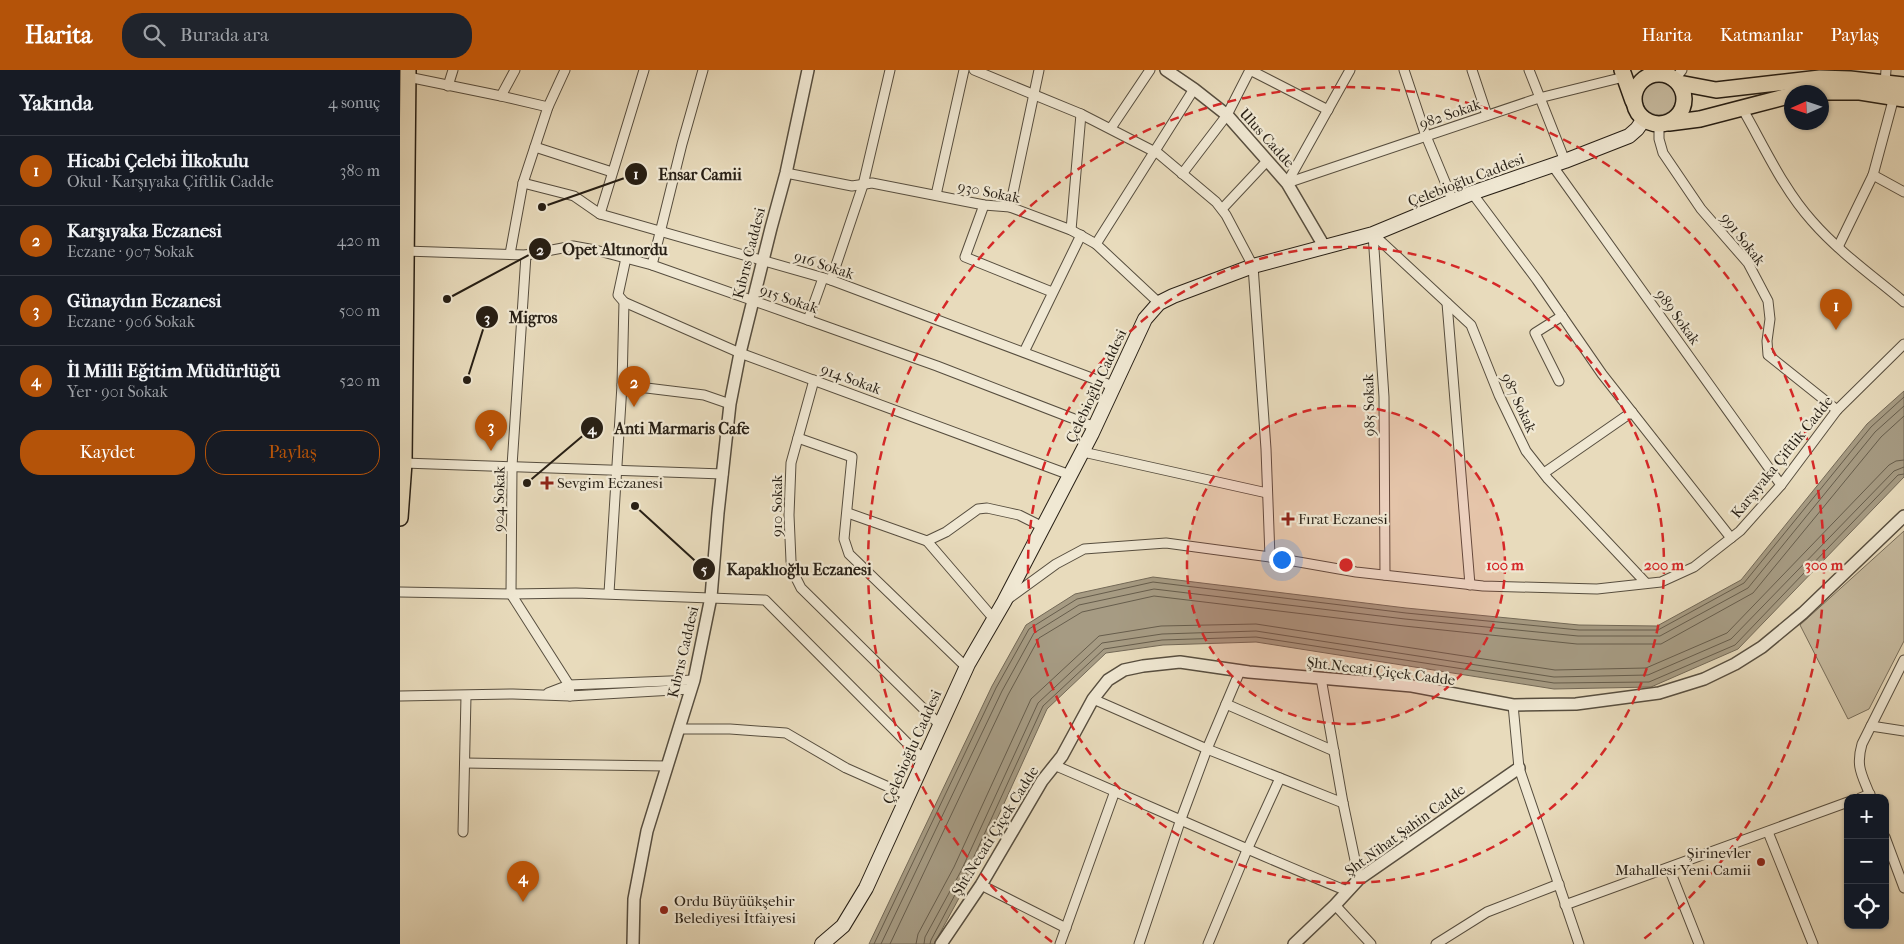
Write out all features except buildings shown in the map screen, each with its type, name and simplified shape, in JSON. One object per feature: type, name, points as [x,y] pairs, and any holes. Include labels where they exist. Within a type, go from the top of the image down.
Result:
[{"type":"highway","points":[[1633,101],[1636,86],[1642,79],[1657,73],[1674,76],[1716,90],[1820,78],[1850,79],[1885,76],[1904,85]]},
{"type":"highway","points":[[400,518],[404,462],[408,74]]},
{"type":"highway","points":[[1623,74],[1638,114],[1644,120],[1663,124],[1700,119],[1784,97]]},
{"type":"highway","points":[[1663,124],[1675,119],[1683,106],[1684,98],[1674,76]]},
{"type":"highway","points":[[1829,92],[1860,92],[1899,98]]},
{"type":"main road","name":"Çelebioğlu Caddesi","points":[[822,944],[843,926],[861,896],[909,796],[966,667],[1004,602],[1083,452],[1145,319],[1159,303],[1253,266],[1372,234],[1472,193],[1629,136],[1644,120]]},
{"type":"street","points":[[448,86],[453,70]]},
{"type":"street","points":[[501,96],[515,70]]},
{"type":"street","points":[[510,254],[523,183],[548,107],[564,70]]},
{"type":"street","points":[[600,214],[644,70]]},
{"type":"street","points":[[652,265],[682,144],[703,70]]},
{"type":"street","name":"Kıbrıs Caddesi","points":[[633,944],[634,899],[647,831],[692,684],[711,597],[730,404],[740,353],[752,301],[764,261],[770,228],[786,173],[808,70]]},
{"type":"street","points":[[808,320],[827,279],[863,185],[890,70]]},
{"type":"street","points":[[936,196],[964,70]]},
{"type":"street","points":[[974,70],[1081,114],[1155,152],[1216,202],[1235,230],[1253,266],[1270,557]]},
{"type":"street","points":[[1010,207],[1039,70]]},
{"type":"street","points":[[1111,128],[1150,70]]},
{"type":"street","name":"Ulus Cadde","points":[[1166,70],[1227,115],[1287,183],[1324,246]]},
{"type":"street","points":[[1182,174],[1227,115],[1250,70],[1328,110]]},
{"type":"street","points":[[1287,183],[1350,70]]},
{"type":"street","points":[[1404,70],[1426,136],[1453,201]]},
{"type":"street","points":[[1472,70],[1487,115]]},
{"type":"street","name":"989 Sokak","points":[[1529,70],[1558,163],[1781,485]]},
{"type":"street","points":[[408,74],[448,86],[548,107]]},
{"type":"street","name":"982 Sokak","points":[[1287,183],[1539,98],[1623,74]]},
{"type":"street","points":[[1096,244],[1194,89]]},
{"type":"street","points":[[1838,247],[1873,175],[1899,98]]},
{"type":"street","points":[[1742,108],[1794,198],[1812,222],[1838,247],[1904,302]]},
{"type":"street","points":[[1072,230],[1081,114]]},
{"type":"street","name":"991 Sokak","points":[[1663,124],[1659,138],[1663,152],[1701,210],[1748,263],[1768,301],[1770,319],[1767,341],[1768,355],[1837,410]]},
{"type":"street","points":[[535,147],[612,172]]},
{"type":"street","points":[[1222,209],[1267,161]]},
{"type":"street","name":"930 Sokak","points":[[786,173],[852,186],[872,183],[984,205],[1010,207],[1072,230],[1096,244],[1159,303]]},
{"type":"street","points":[[1873,175],[1904,192]]},
{"type":"street","name":"916 Sokak","points":[[523,183],[574,196],[600,214],[827,279],[1113,386]]},
{"type":"street","points":[[1472,193],[1602,374],[1731,538]]},
{"type":"street","points":[[984,205],[965,257],[1052,292]]},
{"type":"street","name":"987 Sokak","points":[[1372,234],[1471,325],[1499,395],[1526,450],[1544,473],[1646,584]]},
{"type":"street","name":"985 Sokak","points":[[1372,234],[1384,397],[1385,575]]},
{"type":"street","points":[[1024,352],[1081,235]]},
{"type":"street","name":"915 Sokak","points":[[405,251],[526,256],[573,246],[626,258],[652,265],[937,366],[1095,427]]},
{"type":"street","name":"904 Sokak","points":[[511,594],[512,466],[526,256]]},
{"type":"street","points":[[609,593],[622,385],[624,302],[618,295],[626,258]]},
{"type":"street","name":"914 Sokak","points":[[624,302],[740,353],[1070,475]]},
{"type":"street","points":[[1447,303],[1470,585]]},
{"type":"street","points":[[1559,381],[1535,333],[1562,316]]},
{"type":"street","name":"Karşıyaka Çiftlik Cadde","points":[[1004,602],[1056,564],[1084,549],[1166,543],[1385,575],[1470,585],[1597,589],[1661,582],[1694,567],[1740,531],[1781,485],[1837,410],[1904,344]]},
{"type":"street","name":"910 Sokak","points":[[814,380],[791,463],[789,515],[791,561],[795,576],[801,588],[940,725]]},
{"type":"street","points":[[622,385],[704,395],[730,404]]},
{"type":"street","points":[[1544,473],[1632,412]]},
{"type":"street","points":[[798,438],[852,457],[848,514],[844,539],[849,554],[966,667]]},
{"type":"street","points":[[1083,452],[1267,493]]},
{"type":"street","points":[[404,462],[723,474]]},
{"type":"street","points":[[927,541],[946,532],[978,508],[987,508],[1019,515],[1044,527]]},
{"type":"street","points":[[848,514],[927,541],[994,619]]},
{"type":"street","name":"Şht.Necati Çiçek Cadde","points":[[941,944],[982,885],[1042,781],[1062,756],[1093,699],[1108,680],[1124,670],[1180,662],[1240,671],[1412,686],[1513,705],[1576,704],[1659,693],[1704,679],[1735,664],[1762,647],[1803,613],[1904,516]]},
{"type":"street","points":[[400,592],[609,593],[765,600],[924,760]]},
{"type":"street","points":[[511,594],[569,685],[570,696]]},
{"type":"street","points":[[1869,794],[1858,758],[1862,744],[1904,660]]},
{"type":"street","points":[[1139,944],[1181,819],[1207,749],[1240,671]]},
{"type":"street","points":[[1321,678],[1343,803],[1359,879]]},
{"type":"street","points":[[543,695],[569,685],[692,684]]},
{"type":"street","points":[[400,696],[570,696],[692,684]]},
{"type":"street","points":[[463,832],[466,696]]},
{"type":"street","points":[[1093,699],[1207,749],[1343,803]]},
{"type":"street","points":[[1226,704],[1334,751]]},
{"type":"street","points":[[1513,705],[1519,768],[1579,944]]},
{"type":"street","points":[[1871,726],[1904,731]]},
{"type":"street","points":[[678,729],[730,729],[786,733],[846,768],[909,796]]},
{"type":"street","points":[[465,763],[667,766]]},
{"type":"street","points":[[1054,765],[1181,819],[1247,850],[1347,891]]},
{"type":"street","name":"Şht.Nihat Şahin Cadde","points":[[1294,944],[1359,879],[1519,768]]},
{"type":"street","points":[[1208,944],[1247,850],[1280,778]]},
{"type":"street","points":[[1060,944],[1115,791]]},
{"type":"street","points":[[1565,905],[1844,804]]},
{"type":"street","points":[[1768,832],[1812,944]]},
{"type":"street","points":[[1886,839],[1904,888]]},
{"type":"street","points":[[1668,868],[1699,944]]},
{"type":"street","points":[[1436,944],[1487,912],[1558,884]]},
{"type":"street","points":[[982,885],[1066,928]]},
{"type":"street","points":[[1335,905],[1371,944]]},
{"type":"shaded area","points":[[1659,81],[1671,86],[1676,98],[1671,110],[1659,115],[1647,110],[1642,98],[1647,86]]},
{"type":"shaded area","points":[[1904,531],[1904,641],[1869,709],[1848,719],[1800,625]]},
{"type":"water","points":[[1904,391],[1904,477],[1738,649],[1651,687],[1554,689],[1256,642],[1163,645],[1106,653],[1047,709],[971,876],[934,944],[869,944],[992,686],[1026,625],[1075,594],[1153,577],[1406,608],[1579,625],[1657,626],[1741,580],[1867,424]]},
{"type":"place","name":"Ensar Camii","points":[[542,207]]},
{"type":"place","name":"Opet Altınordu","points":[[447,299]]},
{"type":"place","name":"Hicabi Çelebi İlkokulu","points":[[1836,330]]},
{"type":"place","name":"Migros","points":[[467,380]]},
{"type":"place","name":"Karşıyaka Eczanesi","points":[[634,407]]},
{"type":"place","name":"Günaydın Eczanesi","points":[[491,451]]},
{"type":"place","name":"Anti Marmaris Cafe","points":[[527,483]]},
{"type":"place","name":"Sevgim Eczanesi","points":[[547,483]]},
{"type":"place","name":"Kapaklıoğlu Eczanesi","points":[[635,506]]},
{"type":"place","name":"Fırat Eczanesi","points":[[1288,519]]},
{"type":"place","name":"Şirinevler Mahallesi Yeni Camii","points":[[1761,862]]},
{"type":"place","name":"İl Milli Eğitim Müdürlüğü","points":[[523,902]]},
{"type":"place","name":"Ordu Büyüükşehir Belediyesi İtfaiyesi","points":[[664,910]]}]
